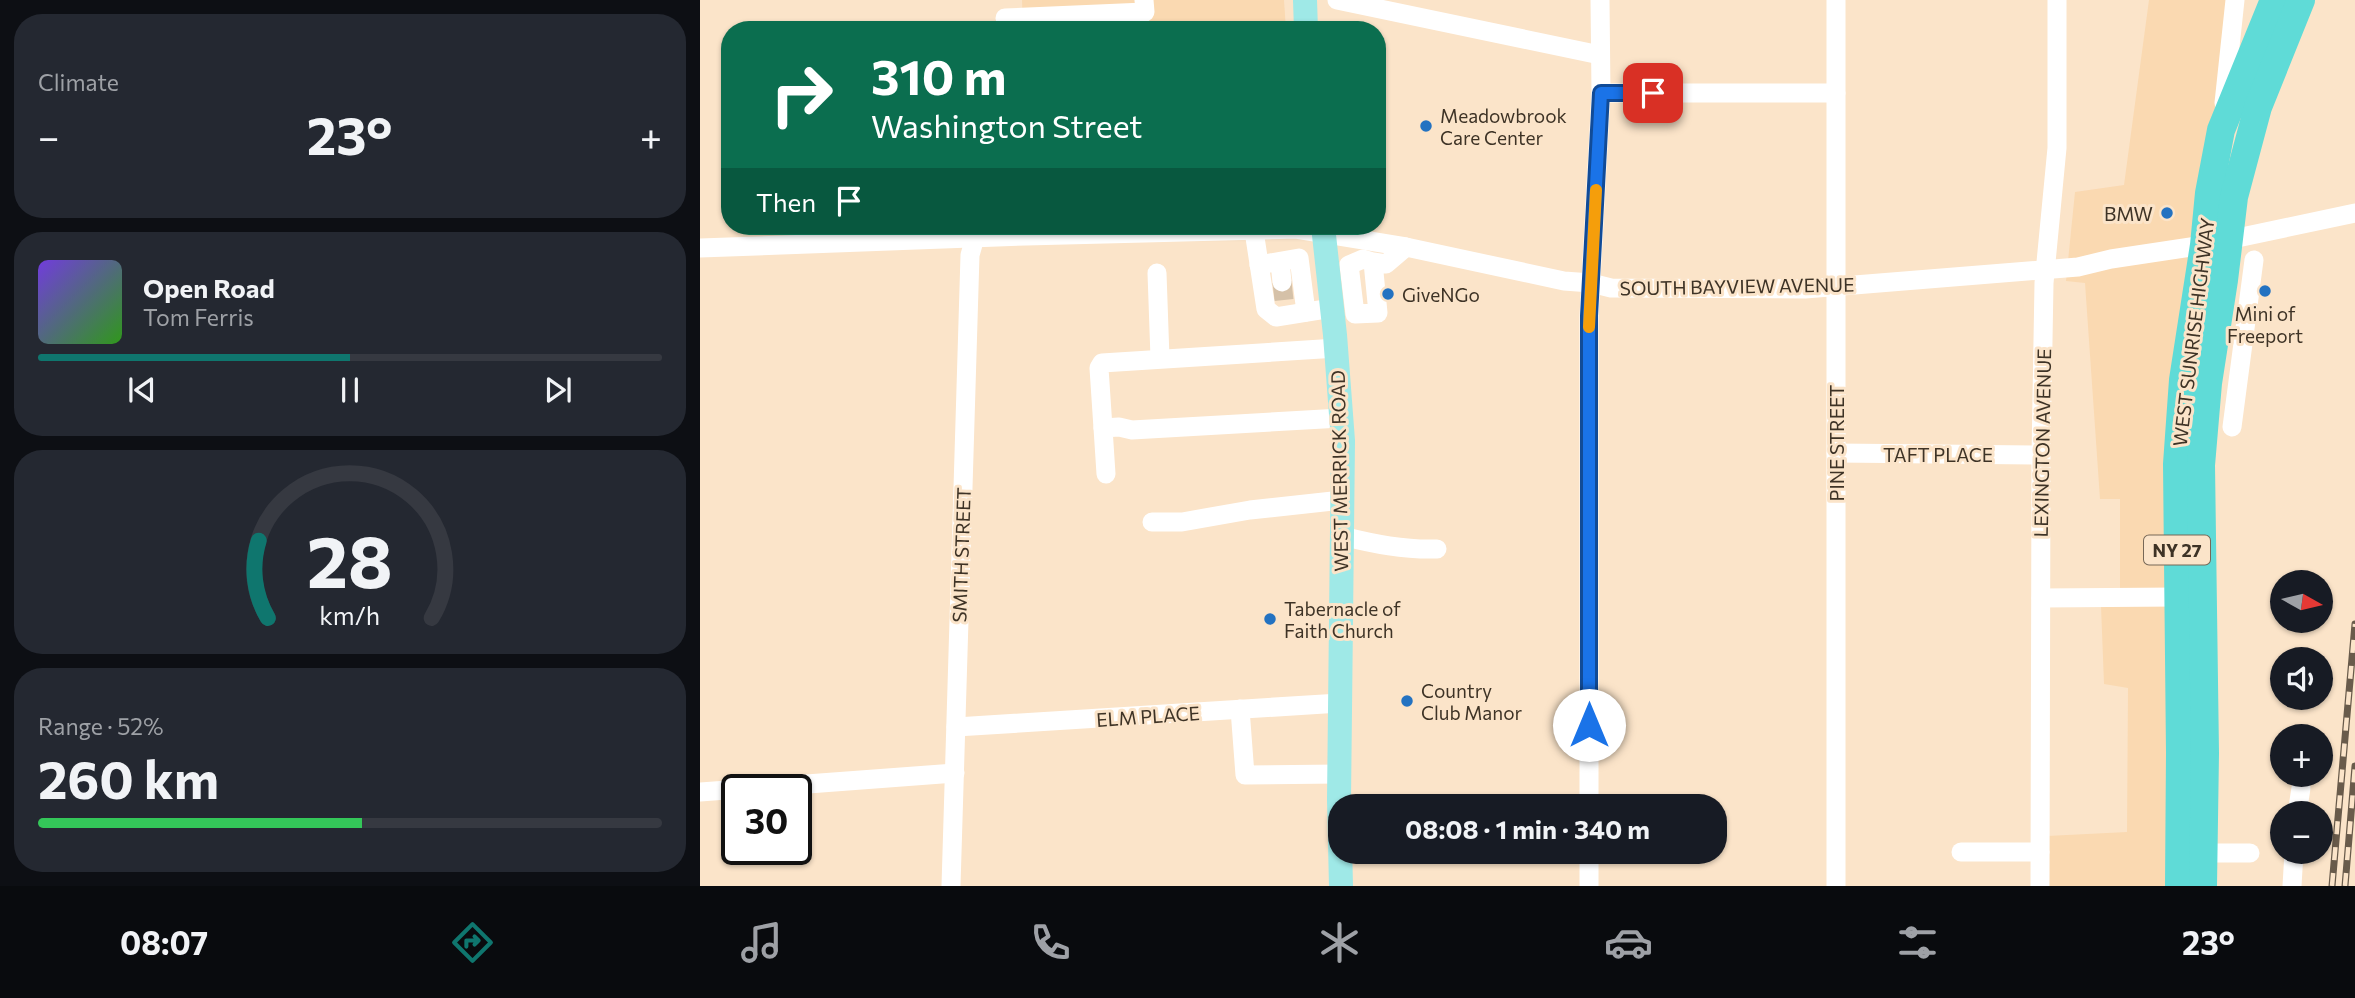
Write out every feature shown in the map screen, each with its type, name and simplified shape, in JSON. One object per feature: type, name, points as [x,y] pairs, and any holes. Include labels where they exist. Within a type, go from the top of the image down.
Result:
[{"type":"highway","name":"WEST SUNRISE HIGHWAY","points":[[2203,886],[2201,465],[2208,383],[2230,339],[2209,193],[2221,130],[2274,0]]},
{"type":"highway","name":"WEST SUNRISE HIGHWAY","points":[[2179,886],[2203,776],[2178,597],[2177,464],[2183,380],[2217,243],[2234,197],[2258,107],[2301,0]]},
{"type":"main road","points":[[1305,0],[1306,21]]},
{"type":"main road","name":"WEST MERRICK ROAD","points":[[1341,886],[1339,774],[1342,418],[1336,348],[1352,276]]},
{"type":"street","points":[[1005,16],[1144,12],[1144,0]]},
{"type":"street","points":[[1338,0],[1600,55]]},
{"type":"street","points":[[1589,794],[1589,316],[1601,93],[1600,0]]},
{"type":"street","name":"PINE STREET","points":[[1836,0],[1836,886]]},
{"type":"street","name":"LEXINGTON AVENUE","points":[[2040,886],[2040,454],[2044,270],[2057,148],[2057,0]]},
{"type":"street","points":[[2221,130],[2235,0]]},
{"type":"street","points":[[1601,93],[1836,93]]},
{"type":"street","name":"SOUTH BAYVIEW AVENUE","points":[[1294,235],[1352,276],[1406,247],[1564,281],[1611,288],[1805,289],[2078,267],[2111,259],[2217,243],[2355,213]]},
{"type":"street","name":"SOUTH BAYVIEW AVENUE","points":[[700,248],[925,235]]},
{"type":"street","name":"SMITH STREET","points":[[951,886],[970,255],[976,235]]},
{"type":"street","points":[[1255,235],[1266,309],[1276,317],[1290,302],[1352,276]]},
{"type":"street","points":[[1288,235],[1290,302]]},
{"type":"street","points":[[1290,260],[1290,302]]},
{"type":"street","points":[[1259,265],[1290,260],[1352,276]]},
{"type":"street","points":[[2232,427],[2230,339],[2254,260]]},
{"type":"street","points":[[1157,273],[1160,358]]},
{"type":"street","points":[[1106,474],[1099,368],[1102,363],[1336,348]]},
{"type":"street","points":[[1102,428],[1119,427],[1132,430],[1342,418]]},
{"type":"street","name":"TAFT PLACE","points":[[1836,453],[2040,454]]},
{"type":"street","points":[[1152,522],[1182,522],[1250,510],[1342,500]]},
{"type":"street","points":[[1342,536],[1411,550],[1437,549]]},
{"type":"street","points":[[2041,598],[2178,597]]},
{"type":"street","name":"ELM PLACE","points":[[956,727],[1340,703]]},
{"type":"street","points":[[1240,709],[1245,775],[1339,774]]},
{"type":"street","points":[[700,792],[955,773]]},
{"type":"street","points":[[2299,801],[2301,788]]},
{"type":"street","points":[[1961,852],[2040,852]]},
{"type":"street","points":[[2204,853],[2250,853]]},
{"type":"street","points":[[1589,864],[1589,886]]},
{"type":"street","points":[[2292,886],[2293,864]]},
{"type":"shaded area","points":[[1022,0],[1284,0],[1285,21],[1023,21]]},
{"type":"shaded area","points":[[2149,0],[2231,0],[2191,269],[2166,886],[2045,886],[2047,836],[2127,832],[2128,688],[2104,684],[2101,606],[2120,605],[2120,499],[2100,499],[2085,283],[2066,281],[2075,192],[2124,185]]},
{"type":"tunnel","points":[[1282,282],[1284,300]]},
{"type":"railway","points":[[2332,886],[2355,624]]},
{"type":"railway","points":[[2345,886],[2355,766]]},
{"type":"slow traffic","points":[[1589,327],[1596,190]]},
{"type":"place","name":"Meadowbrook Care Center","points":[[1426,126]]},
{"type":"place","name":"BMW","points":[[2167,213]]},
{"type":"place","name":"Mini of Freeport","points":[[2265,291]]},
{"type":"place","name":"GiveNGo","points":[[1388,294]]},
{"type":"place","name":"Tabernacle of Faith Church","points":[[1270,619]]},
{"type":"place","name":"Country Club Manor","points":[[1407,701]]},
{"type":"route","points":[[1589,725],[1589,316],[1601,93],[1653,93]]}]
